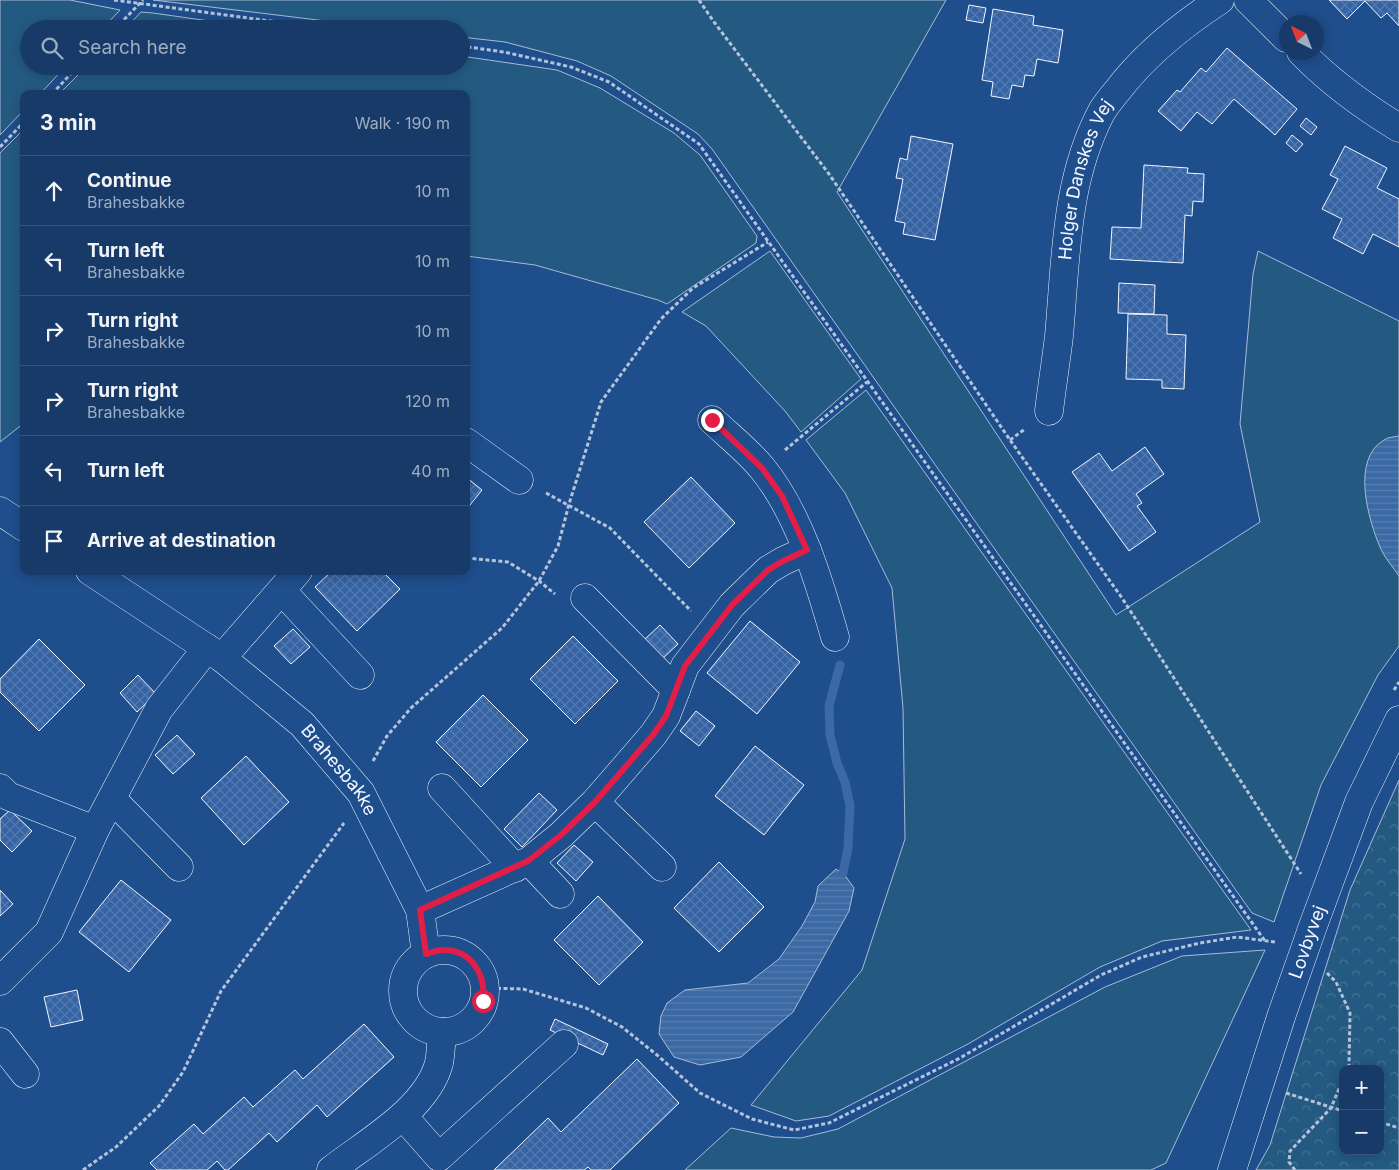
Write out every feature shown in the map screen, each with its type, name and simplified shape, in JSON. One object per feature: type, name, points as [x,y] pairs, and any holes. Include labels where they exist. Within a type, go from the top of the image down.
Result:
[{"type":"street","name":"Holger Danskes Vej","points":[[1049,411],[1059,336],[1066,247],[1073,192],[1084,151],[1103,109],[1134,69],[1189,21],[1220,0]]},
{"type":"street","points":[[1248,0],[1279,31]]},
{"type":"street","points":[[1309,60],[1318,70],[1363,106],[1399,128]]},
{"type":"street","points":[[712,420],[762,468],[782,496],[807,550],[836,637]]},
{"type":"street","points":[[470,445],[519,480]]},
{"type":"street","points":[[420,910],[522,864],[561,835],[595,802],[653,735],[666,716],[685,666],[710,631],[732,605],[762,576],[783,561],[807,550]]},
{"type":"street","name":"Brahesbakke","points":[[96,575],[214,653],[302,724],[361,793],[420,910],[426,954]]},
{"type":"street","points":[[0,981],[48,932],[95,830],[159,710],[214,653],[290,581],[360,675]]},
{"type":"street","points":[[585,598],[676,690]]},
{"type":"street","name":"Lovbyvej","points":[[1232,1170],[1299,966],[1359,802],[1399,720]]},
{"type":"street","points":[[0,788],[8,796],[95,830]]},
{"type":"street","points":[[442,788],[522,864],[560,894]]},
{"type":"street","points":[[112,799],[179,867]]},
{"type":"street","points":[[595,802],[662,867]]},
{"type":"street","points":[[442,950],[457,952],[471,960],[480,973],[484,988],[483,1001],[478,1014],[468,1024],[456,1030],[442,1032],[427,1028],[414,1019],[406,1006],[403,991],[406,976],[414,963],[426,954],[442,950]]},
{"type":"street","points":[[343,1167],[416,1104],[430,1085],[439,1063],[442,1032]]},
{"type":"street","points":[[0,1042],[25,1074]]},
{"type":"street","points":[[403,1116],[439,1157],[564,1044]]},
{"type":"path","points":[[114,0],[264,20]]},
{"type":"path","points":[[123,20],[143,0]]},
{"type":"path","points":[[699,0],[828,174],[1010,440],[1122,598],[1302,877]]},
{"type":"path","points":[[470,47],[504,52],[571,67],[609,82],[699,144],[1266,941]]},
{"type":"path","points":[[56,90],[70,75]]},
{"type":"path","points":[[0,147],[20,126]]},
{"type":"path","points":[[83,1170],[116,1147],[159,1106],[183,1072],[221,991],[348,818],[361,793],[370,767],[387,736],[411,708],[502,628],[539,581],[558,546],[601,402],[661,319],[692,288],[768,242]]},
{"type":"path","points":[[762,468],[867,382]]},
{"type":"path","points":[[519,480],[569,504],[610,528],[710,631]]},
{"type":"path","points":[[470,558],[508,562],[539,581],[570,606],[585,598]]},
{"type":"path","points":[[484,988],[523,989],[586,1008],[622,1027],[700,1093],[752,1119],[794,1130],[829,1123],[960,1058],[1101,975],[1142,957],[1200,943],[1237,937],[1278,943]]},
{"type":"path","points":[[1299,966],[1325,971],[1336,982],[1350,1013],[1349,1065]]},
{"type":"path","points":[[1260,1084],[1339,1110]]},
{"type":"path","points":[[1294,1170],[1289,1162],[1290,1151],[1331,1108],[1339,1089]]},
{"type":"path","points":[[1384,1123],[1399,1128]]},
{"type":"green space","points":[[0,0],[70,0],[120,10],[111,20],[20,20],[20,75],[58,75],[44,90],[20,90],[20,114],[0,135]]},
{"type":"green space","points":[[153,0],[946,0],[837,192],[1116,615],[1260,522],[1240,424],[1253,274],[1258,251],[1399,321],[1399,646],[1378,675],[1321,785],[1274,922],[1252,913],[712,149],[698,134],[611,76],[577,61],[505,42],[470,38],[470,20],[318,20]]},
{"type":"green space","points":[[141,12],[202,20],[133,20]]},
{"type":"green space","points":[[470,57],[557,70],[600,88],[674,133],[700,155],[757,236],[756,243],[667,304],[535,265],[470,257],[470,90],[63,90],[78,75],[470,75]]},
{"type":"green space","points":[[20,133],[20,426],[0,442],[0,153]]},
{"type":"green space","points":[[770,251],[861,379],[801,432],[785,411],[706,326],[682,312]]},
{"type":"green space","points":[[866,390],[1251,930],[1162,941],[1100,967],[968,1044],[829,1116],[796,1121],[751,1105],[862,970],[905,839],[903,708],[892,588],[845,493],[806,440]]},
{"type":"green space","points":[[1399,780],[1399,1170],[1256,1170],[1270,1145],[1350,890]]},
{"type":"green space","points":[[1265,950],[1166,1163],[1151,1170],[685,1170],[731,1128],[774,1137],[801,1138],[838,1129],[1105,987],[1182,956]]},
{"type":"shaded area","points":[[1399,436],[1399,576],[1384,554],[1375,535],[1367,506],[1365,475],[1368,461],[1374,449],[1386,439]]},
{"type":"shaded area","points":[[836,869],[844,874],[854,888],[849,911],[793,1012],[741,1057],[700,1065],[674,1057],[659,1034],[661,1016],[667,1003],[685,990],[748,983],[779,959],[802,926],[815,902],[818,886]]},
{"type":"building","points":[[1329,0],[1399,0],[1399,26],[1387,13],[1381,18],[1365,1],[1347,19]]},
{"type":"building","points":[[969,5],[986,8],[983,23],[966,20]]},
{"type":"building","points":[[993,9],[1034,16],[1033,25],[1063,30],[1058,63],[1037,59],[1034,76],[1025,75],[1023,87],[1012,85],[1009,99],[991,96],[993,82],[982,80]]},
{"type":"building","points":[[1227,48],[1297,109],[1275,135],[1234,99],[1212,124],[1197,112],[1181,131],[1158,111],[1177,90],[1180,92],[1201,68],[1206,72]]},
{"type":"building","points":[[1306,118],[1317,127],[1311,135],[1300,126]]},
{"type":"building","points":[[1292,135],[1303,144],[1296,152],[1286,143]]},
{"type":"building","points":[[911,136],[953,144],[935,240],[903,234],[905,223],[895,221],[903,179],[896,178],[900,158],[907,160]]},
{"type":"building","points":[[1345,146],[1387,168],[1377,188],[1399,199],[1399,247],[1373,234],[1363,254],[1333,238],[1342,219],[1322,209],[1338,179],[1330,175]]},
{"type":"building","points":[[1144,165],[1188,168],[1187,173],[1204,174],[1203,202],[1193,201],[1192,216],[1185,215],[1183,263],[1110,259],[1112,227],[1141,228]]},
{"type":"building","points":[[1119,283],[1155,285],[1154,314],[1118,313]]},
{"type":"building","points":[[1128,314],[1167,315],[1167,334],[1186,335],[1184,389],[1162,388],[1162,380],[1126,379]]},
{"type":"building","points":[[1145,447],[1164,474],[1136,494],[1142,503],[1137,506],[1156,532],[1129,551],[1072,472],[1099,453],[1112,471]]},
{"type":"building","points":[[691,477],[735,523],[689,568],[644,522]]},
{"type":"building","points":[[470,480],[482,490],[470,505]]},
{"type":"building","points":[[328,575],[386,575],[400,589],[357,631],[315,587]]},
{"type":"building","points":[[750,621],[800,662],[757,714],[707,673]]},
{"type":"building","points":[[660,625],[678,644],[661,660],[643,641]]},
{"type":"building","points":[[293,629],[310,647],[291,664],[274,646]]},
{"type":"building","points":[[573,636],[618,681],[575,724],[530,679]]},
{"type":"building","points":[[39,639],[85,685],[39,731],[0,692],[0,679]]},
{"type":"building","points":[[138,675],[156,694],[137,712],[120,693]]},
{"type":"building","points":[[483,695],[528,740],[481,787],[436,742]]},
{"type":"building","points":[[696,711],[715,726],[699,746],[680,731]]},
{"type":"building","points":[[177,735],[195,754],[173,774],[155,755]]},
{"type":"building","points":[[755,746],[804,785],[764,835],[715,796]]},
{"type":"building","points":[[246,756],[289,802],[244,845],[201,798]]},
{"type":"building","points":[[539,793],[557,810],[522,847],[504,829]]},
{"type":"building","points":[[10,810],[32,831],[12,852],[0,840],[0,819]]},
{"type":"building","points":[[574,845],[593,862],[576,881],[557,863]]},
{"type":"building","points":[[719,862],[764,907],[719,952],[674,908]]},
{"type":"building","points":[[121,880],[171,920],[129,972],[79,932]]},
{"type":"building","points":[[0,890],[13,904],[0,916]]},
{"type":"building","points":[[598,896],[643,942],[599,985],[554,940]]},
{"type":"building","points":[[77,990],[83,1020],[51,1027],[44,997]]},
{"type":"building","points":[[555,1019],[608,1044],[603,1055],[550,1030]]},
{"type":"building","points":[[364,1024],[394,1057],[327,1117],[317,1105],[277,1142],[269,1133],[228,1170],[225,1170],[217,1161],[207,1170],[157,1170],[150,1163],[194,1124],[203,1134],[244,1097],[253,1107],[295,1070],[303,1079]]},
{"type":"building","points":[[637,1059],[679,1103],[610,1170],[591,1170],[588,1167],[584,1170],[494,1170],[548,1118],[561,1132]]},
{"type":"waterway","points":[[840,665],[829,706],[830,735],[837,763],[845,782],[850,806],[848,848],[843,873]]},
{"type":"route","points":[[483,1001],[484,988],[480,973],[471,960],[457,952],[442,950],[426,954],[420,910],[515,868],[528,861],[561,835],[595,802],[653,735],[666,716],[685,666],[710,631],[732,605],[768,570],[807,550],[782,496],[762,468],[712,420]]}]
